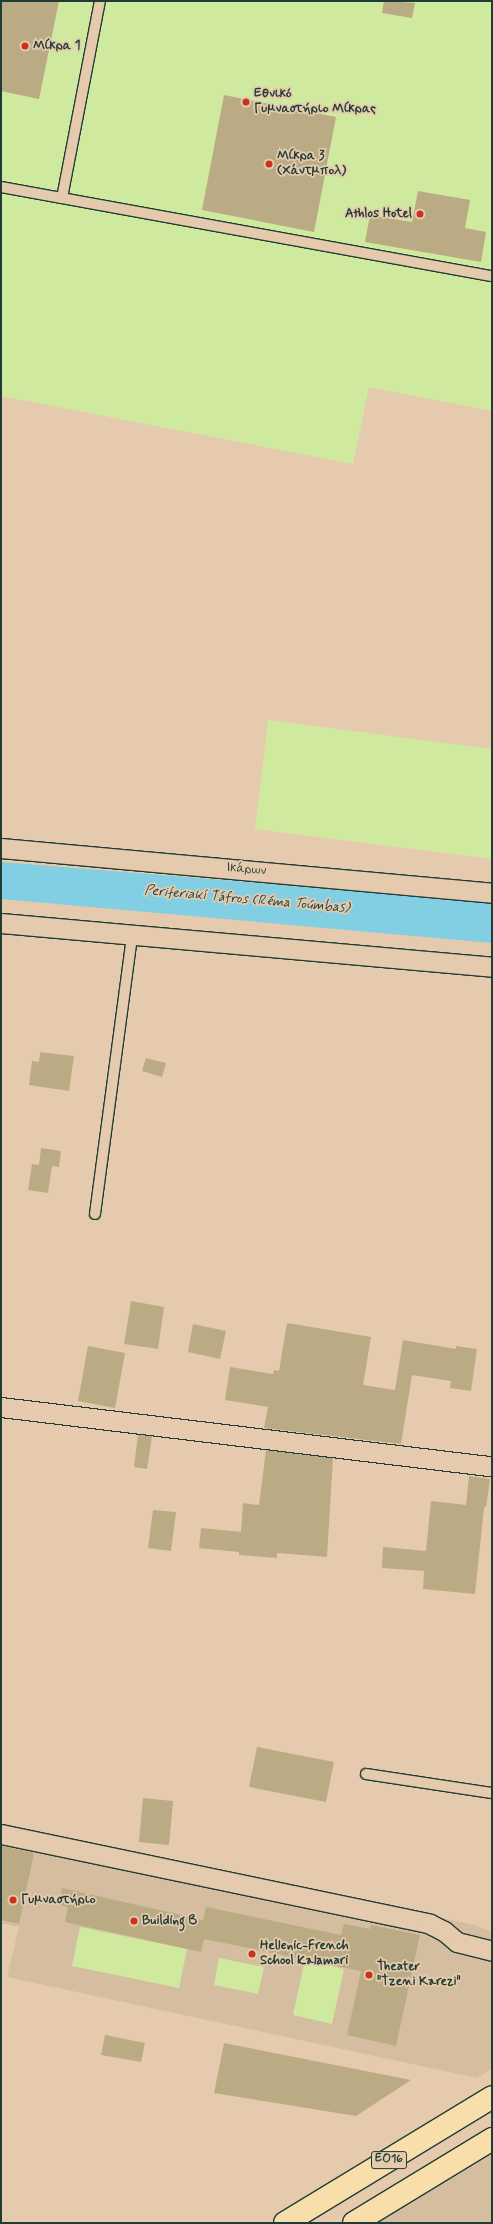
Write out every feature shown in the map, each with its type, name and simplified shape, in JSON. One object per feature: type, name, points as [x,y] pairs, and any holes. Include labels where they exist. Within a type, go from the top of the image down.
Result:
[{"type":"main road","name":"ΕΟ16","points":[[285,2223],[492,2097]]},
{"type":"main road","name":"ΕΟ16","points":[[354,2223],[492,2139]]},
{"type":"street","name":"Ικάρων","points":[[1,848],[492,893]]},
{"type":"street","points":[[1,923],[492,967]]},
{"type":"street","points":[[1,1407],[492,1466]]},
{"type":"street","points":[[1,1834],[430,1924],[444,1931],[458,1942],[492,1951]]},
{"type":"lane","points":[[62,198],[100,1]]},
{"type":"lane","points":[[1,187],[492,276]]},
{"type":"lane","points":[[95,1214],[132,935]]},
{"type":"lane","points":[[366,1774],[492,1793]]},
{"type":"shaded area","name":"Hellenic-French School Kalamari","points":[[1,1825],[475,1925],[492,1932],[492,2069],[477,2078],[7,1977],[19,1927],[1,1923]]},
{"type":"shaded area","points":[[492,2152],[492,2223],[377,2223],[387,2217]]},
{"type":"green space","points":[[1,1],[492,1],[492,411],[369,387],[353,464],[1,396]]},
{"type":"green space","points":[[268,720],[492,749],[492,859],[255,829]]},
{"type":"green space","points":[[80,1927],[187,1949],[179,1988],[72,1966]]},
{"type":"green space","points":[[219,1958],[264,1967],[258,1994],[214,1985]]},
{"type":"green space","points":[[305,1960],[344,1969],[332,2024],[293,2015]]},
{"type":"water","name":"Periferiakí Táfros (Réma Toúmbas)","points":[[1,862],[492,902],[492,943],[1,899]]},
{"type":"building","name":"Μίκρα 1","points":[[1,1],[59,1],[39,99],[1,91]]},
{"type":"building","points":[[384,1],[415,3],[412,18],[382,13]]},
{"type":"building","name":"Μίκρα 3 (Χάντμπολ)","points":[[224,95],[336,117],[314,232],[202,210]]},
{"type":"building","points":[[418,191],[470,200],[465,228],[486,232],[481,262],[365,242],[370,215],[412,222]]},
{"type":"building","points":[[40,1052],[74,1056],[69,1091],[29,1085],[32,1061],[39,1062]]},
{"type":"building","points":[[146,1058],[166,1063],[162,1077],[142,1071]]},
{"type":"building","points":[[41,1148],[61,1151],[59,1167],[52,1166],[48,1193],[28,1190],[32,1164],[39,1165]]},
{"type":"building","points":[[131,1301],[164,1307],[158,1349],[124,1344]]},
{"type":"building","points":[[287,1323],[371,1337],[363,1385],[395,1390],[403,1340],[456,1349],[456,1346],[477,1349],[471,1391],[450,1388],[451,1381],[412,1375],[401,1444],[264,1428],[268,1407],[225,1400],[230,1367],[273,1374],[274,1370],[279,1371]]},
{"type":"building","points":[[193,1324],[226,1331],[220,1359],[188,1352]]},
{"type":"building","points":[[88,1346],[125,1353],[115,1408],[78,1401]]},
{"type":"building","points":[[138,1435],[152,1436],[147,1469],[134,1467]]},
{"type":"building","points":[[266,1450],[333,1458],[327,1557],[277,1553],[277,1558],[239,1555],[239,1552],[199,1548],[201,1528],[241,1532],[243,1503],[259,1505]]},
{"type":"building","points":[[469,1476],[490,1479],[486,1507],[484,1507],[475,1594],[423,1589],[424,1571],[382,1568],[383,1547],[426,1551],[431,1501],[466,1505]]},
{"type":"building","points":[[153,1510],[176,1512],[171,1551],[148,1548]]},
{"type":"building","points":[[257,1747],[334,1762],[326,1802],[249,1787]]},
{"type":"building","points":[[143,1798],[173,1801],[169,1845],[139,1842]]},
{"type":"building","name":"Γυμναστήριο","points":[[1,1846],[34,1853],[19,1924],[1,1920]]},
{"type":"building","points":[[62,1888],[203,1920],[206,1907],[341,1935],[344,1924],[370,1929],[371,1925],[420,1935],[396,2046],[347,2035],[361,1971],[204,1939],[201,1952],[65,1922],[68,1907],[59,1905]]},
{"type":"building","points":[[105,2035],[145,2043],[141,2062],[101,2055]]},
{"type":"building","points":[[224,2043],[411,2080],[356,2116],[214,2093]]},
{"type":"place","name":"Μίκρα 1","points":[[25,46]]},
{"type":"place","name":"Εθνικό Γυμναστήριο Μίκρας","points":[[246,102]]},
{"type":"place","name":"Μίκρα 3 (Χάντμπολ)","points":[[269,164]]},
{"type":"place","name":"Athlos Hotel","points":[[420,214]]},
{"type":"place","name":"Γυμναστήριο","points":[[13,1900]]},
{"type":"place","name":"Building B","points":[[134,1921]]},
{"type":"place","name":"Hellenic-French School Kalamari","points":[[252,1954]]},
{"type":"place","name":"Theater \"Tzeni Karezi\"","points":[[369,1975]]}]
